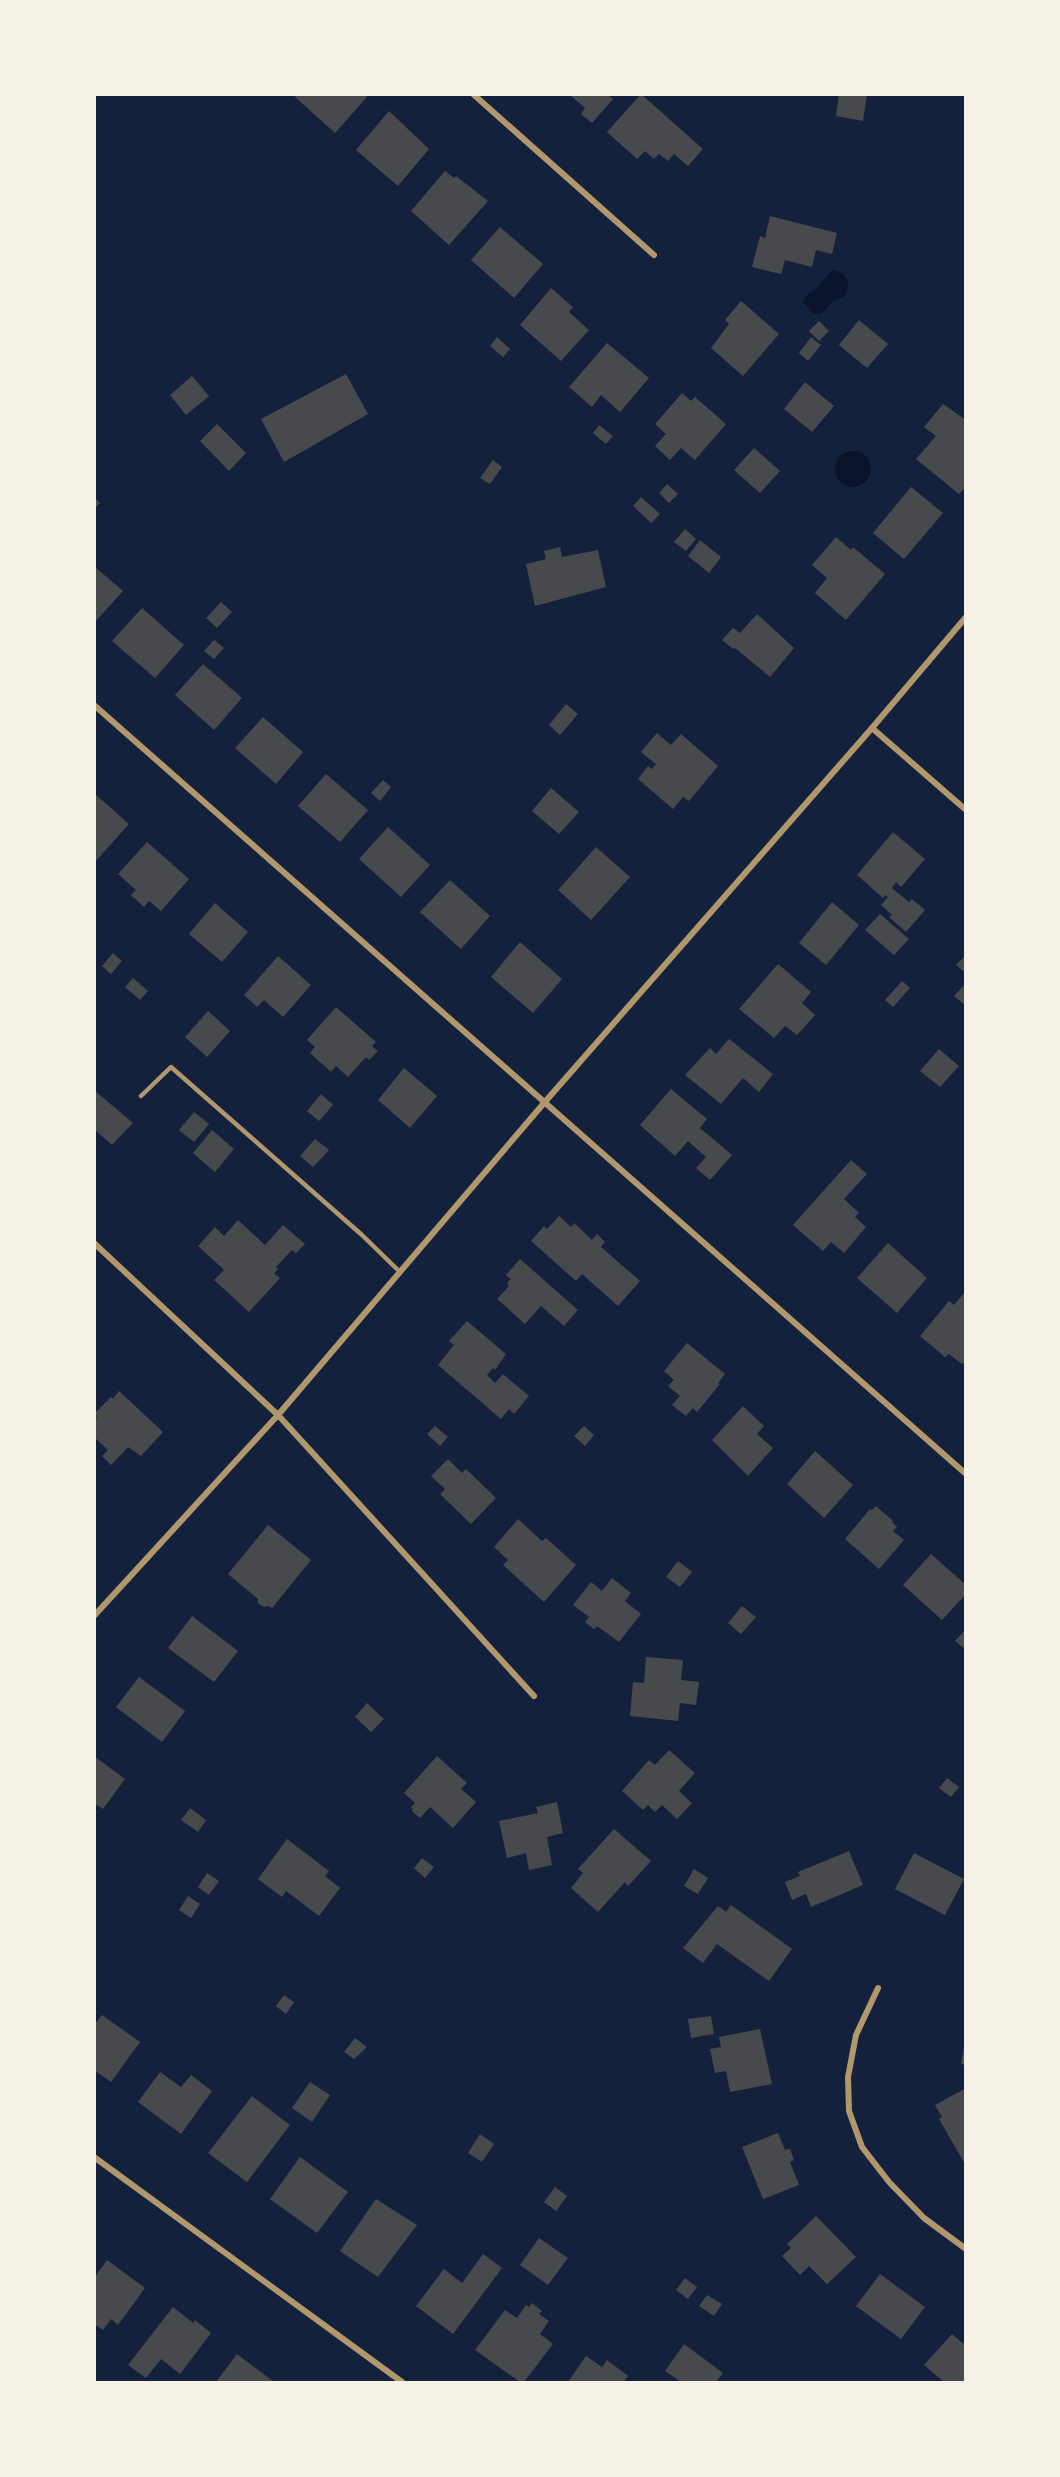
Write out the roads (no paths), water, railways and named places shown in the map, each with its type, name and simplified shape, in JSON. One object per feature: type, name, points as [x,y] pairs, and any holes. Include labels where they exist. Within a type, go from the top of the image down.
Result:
[{"type":"street","points":[[473,94],[654,255]]},
{"type":"street","points":[[94,1616],[278,1415],[544,1102],[872,728],[966,616]]},
{"type":"street","points":[[94,705],[966,1474]]},
{"type":"street","points":[[872,728],[966,810]]},
{"type":"street","points":[[94,1243],[278,1415],[534,1696]]},
{"type":"street","points":[[878,1988],[856,2035],[848,2077],[849,2111],[862,2147],[889,2182],[924,2218],[966,2249]]},
{"type":"street","points":[[94,2157],[402,2382]]},
{"type":"lane","points":[[141,1096],[171,1067],[362,1235],[400,1272]]},
{"type":"water","points":[[833,270],[845,277],[848,289],[843,298],[833,302],[821,314],[814,314],[803,302],[806,296]]},
{"type":"water","points":[[853,451],[866,456],[871,469],[866,482],[853,487],[840,482],[835,469],[840,456]]}]
